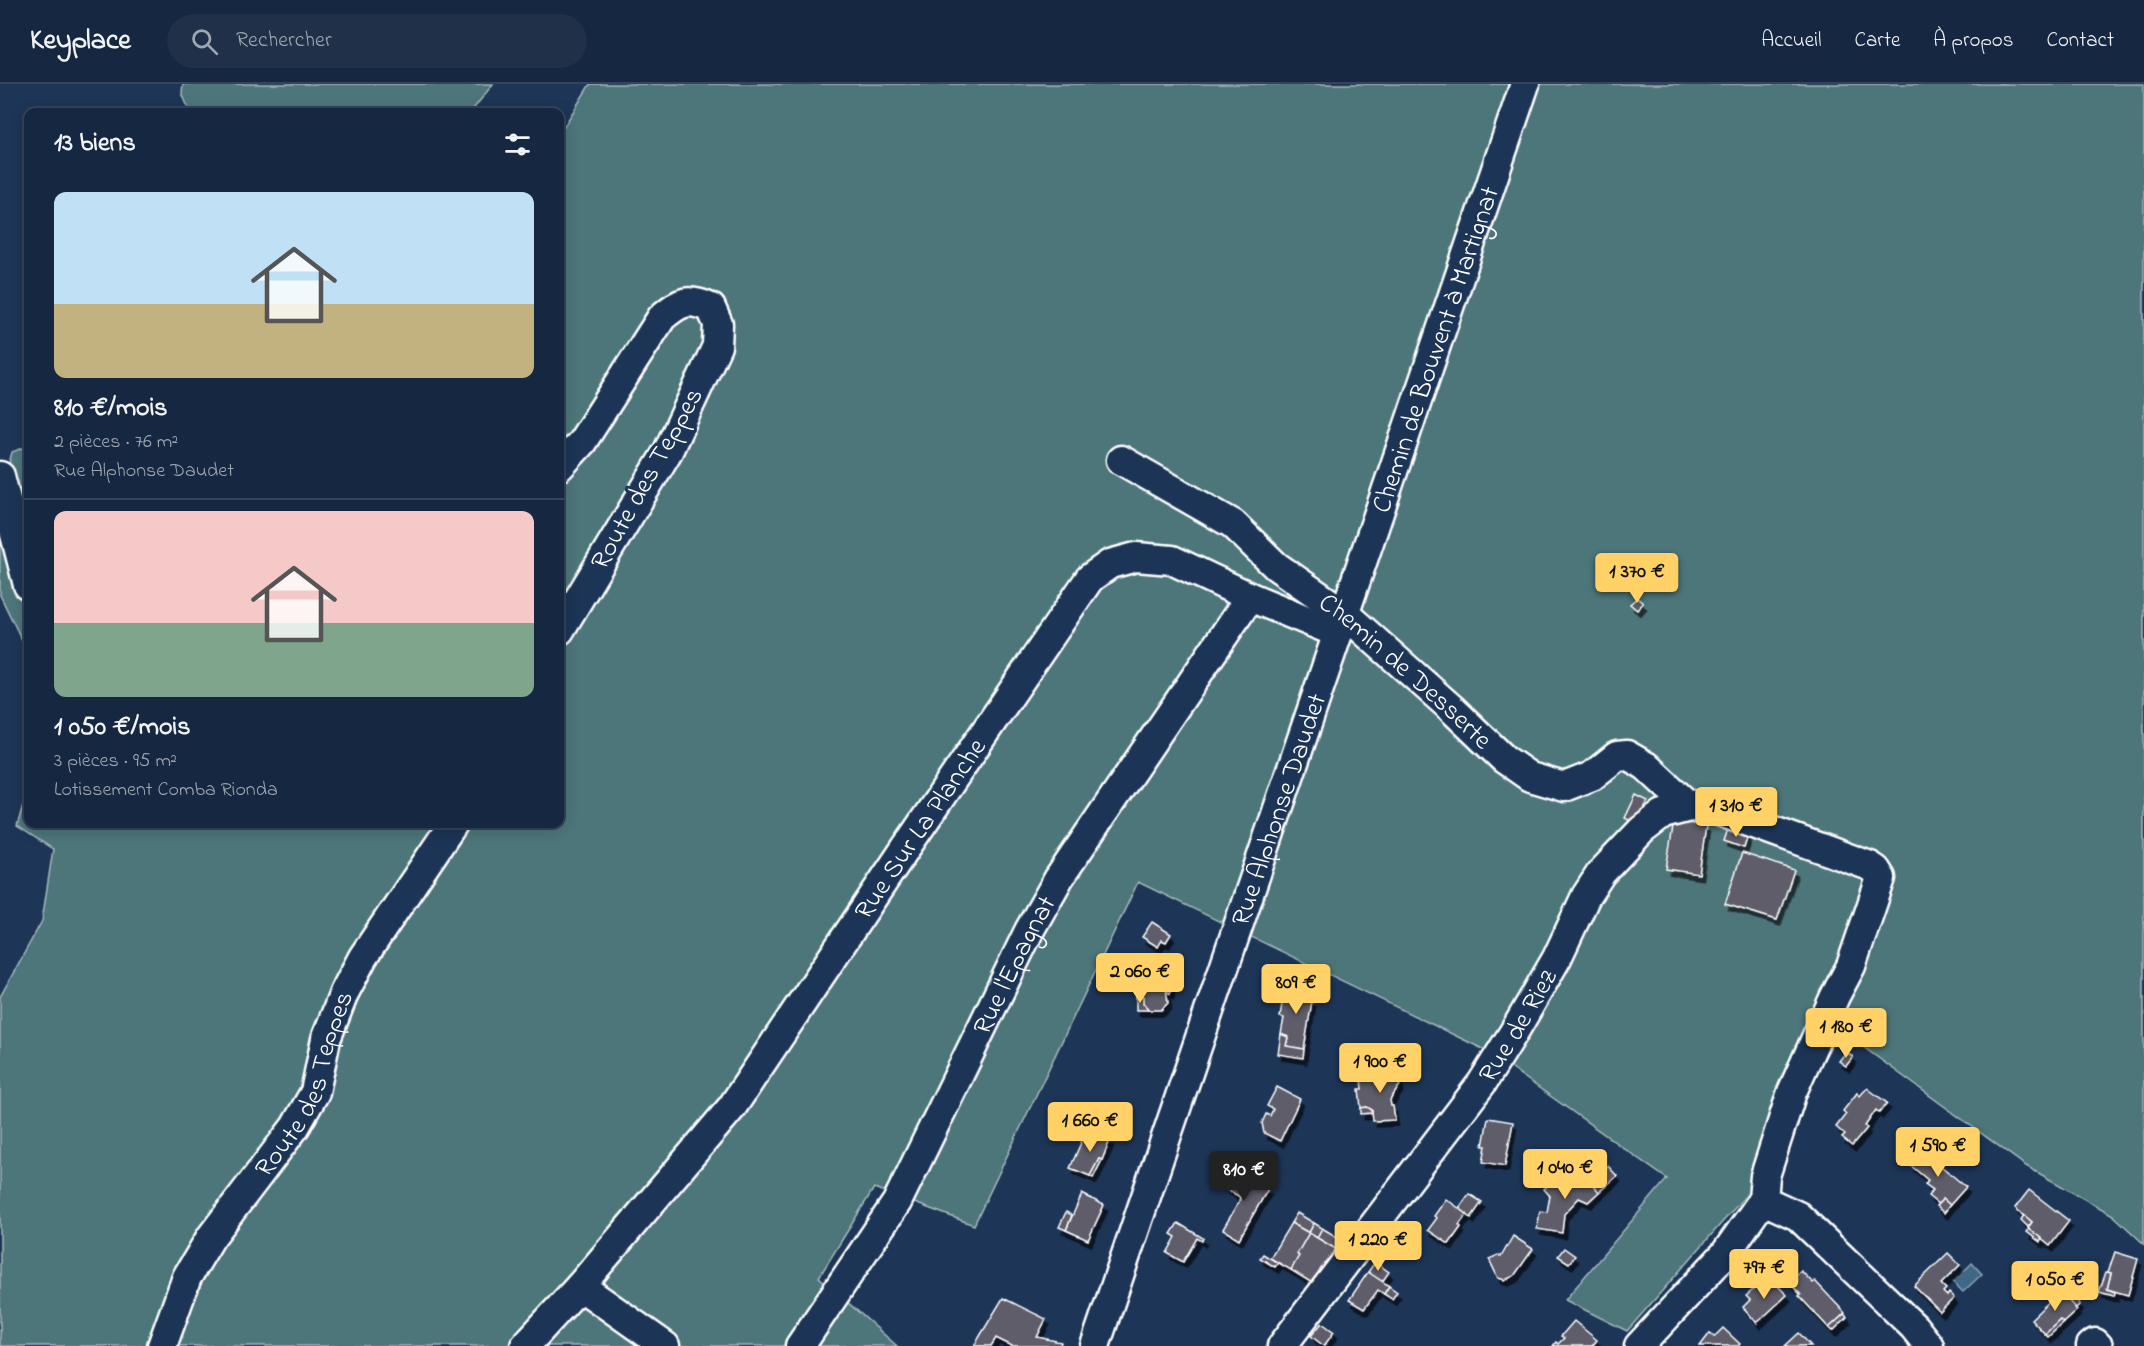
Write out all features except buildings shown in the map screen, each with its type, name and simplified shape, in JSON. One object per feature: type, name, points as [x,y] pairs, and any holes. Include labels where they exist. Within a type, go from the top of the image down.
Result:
[{"type":"street","name":"Chemin de Bouvent à Martignat","points":[[1341,624],[1526,88]]},
{"type":"street","name":"Route des Teppes","points":[[564,462],[582,442],[662,316],[679,304],[696,301],[711,308],[718,324],[717,346],[668,451],[564,623]]},
{"type":"street","name":"Chemin de Desserte","points":[[1121,460],[1233,524],[1341,624],[1451,708],[1504,759],[1530,777],[1564,787],[1592,776],[1617,756],[1627,755],[1646,766],[1690,807]]},
{"type":"street","points":[[0,476],[24,569]]},
{"type":"street","name":"Rue Sur La Planche","points":[[525,1346],[580,1286],[732,1107],[1090,578],[1110,564],[1136,557],[1172,560],[1250,597],[1341,624]]},
{"type":"street","name":"Rue l'Epagnat","points":[[800,1346],[897,1202],[1029,931],[1059,878],[1250,597]]},
{"type":"street","name":"Rue Alphonse Daudet","points":[[1095,1346],[1341,624]]},
{"type":"street","points":[[1639,1346],[1725,1254],[1763,1200],[1765,1176],[1792,1092],[1834,996],[1851,966],[1881,878],[1870,866],[1713,809],[1690,807]]},
{"type":"street","name":"Rue de Riez","points":[[1282,1346],[1482,1083],[1552,967],[1586,896],[1601,873],[1642,830],[1663,814],[1690,807]]},
{"type":"street","name":"Route des Teppes","points":[[162,1346],[187,1277],[211,1237],[295,1127],[315,1092],[326,1039],[344,993],[363,957],[450,828]]},
{"type":"street","points":[[1763,1200],[1798,1216],[1914,1327],[1929,1346]]},
{"type":"street","points":[[580,1286],[665,1346]]},
{"type":"street","points":[[2091,1346],[2095,1342],[2098,1346]]},
{"type":"green space","points":[[183,84],[493,84],[474,108],[188,108],[182,93]]},
{"type":"green space","points":[[590,84],[2144,84],[2144,1244],[2113,1215],[2026,1166],[1840,1030],[1754,1186],[1627,1331],[1565,1300],[1667,1179],[1487,1051],[1138,882],[974,1225],[874,1188],[819,1277],[897,1346],[0,1346],[0,997],[42,921],[53,849],[17,826],[24,802],[24,828],[564,828],[564,126]]},
{"type":"green space","points":[[24,448],[24,645],[0,595],[0,498],[12,452]]},
{"type":"water","points":[[1972,1263],[1982,1274],[1963,1292],[1953,1282]]}]
